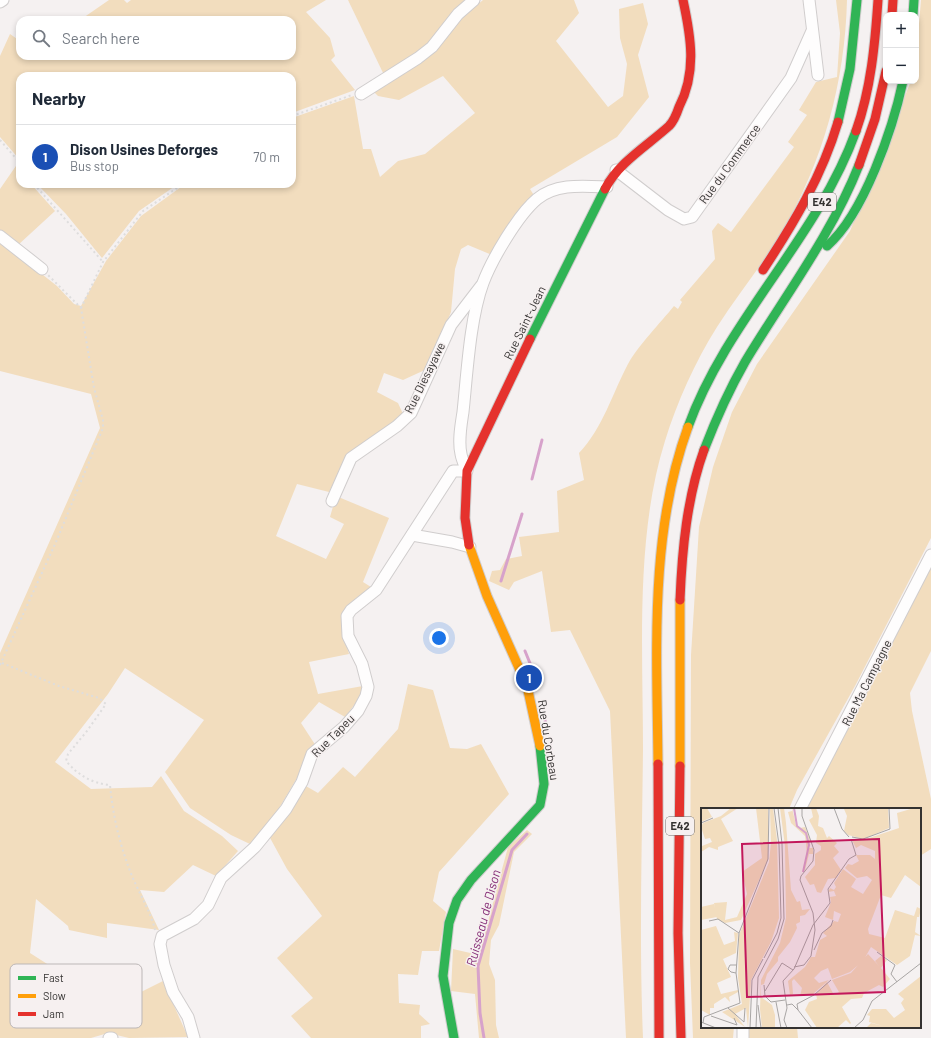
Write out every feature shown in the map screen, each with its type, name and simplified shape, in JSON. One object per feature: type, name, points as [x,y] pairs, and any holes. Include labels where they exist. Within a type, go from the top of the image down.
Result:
[{"type":"main road","points":[[616,170],[671,124],[684,98],[692,68],[691,36],[683,0]]},
{"type":"main road","points":[[759,276],[792,225],[813,187],[830,147],[852,65],[857,0]]},
{"type":"main road","name":"E42","points":[[659,1038],[656,719],[657,610],[659,560],[670,482],[692,417],[732,336],[801,237],[843,164],[856,128],[866,92],[872,63],[878,0]]},
{"type":"main road","points":[[892,0],[892,12]]},
{"type":"main road","points":[[912,12],[914,0]]},
{"type":"main road","name":"E42","points":[[681,1038],[679,898],[680,614],[682,565],[686,525],[701,459],[714,422],[733,383],[814,253],[845,198],[859,168],[871,133],[883,83]]},
{"type":"main road","points":[[814,253],[834,242],[854,210],[887,141],[897,112],[902,84]]},
{"type":"main road","name":"Rue Saint-Jean","points":[[467,471],[544,310],[616,170]]},
{"type":"main road","points":[[709,380],[723,335]]},
{"type":"main road","name":"Rue du Corbeau","points":[[454,1038],[443,976],[449,923],[457,900],[471,880],[540,805],[544,795],[544,774],[530,698],[524,678],[494,612],[470,547],[465,516],[467,471]]},
{"type":"street","points":[[361,94],[418,58],[432,47],[458,14],[474,0]]},
{"type":"street","points":[[809,0],[818,75]]},
{"type":"street","name":"Rue du Commerce","points":[[616,170],[668,210],[684,219],[692,217],[791,78],[812,31]]},
{"type":"street","name":"Rue Diesayawe","points":[[467,471],[460,454],[460,438],[470,348],[483,284],[493,261],[524,213],[537,199],[552,190],[577,185],[607,187]]},
{"type":"street","points":[[0,236],[42,269]]},
{"type":"street","name":"Rue Diesayawe","points":[[332,501],[351,458],[397,426],[411,413],[451,325],[483,284]]},
{"type":"street","name":"Rue Tapeu","points":[[194,1038],[188,1017],[173,992],[164,965],[160,944],[162,936],[194,919],[208,905],[221,878],[255,847],[286,809],[302,782],[312,754],[344,727],[358,711],[366,696],[368,687],[362,664],[348,636],[347,616],[351,610],[376,590],[453,471],[467,471]]},
{"type":"street","points":[[412,535],[452,542],[470,547]]},
{"type":"street","name":"Rue Ma Campagne","points":[[801,808],[931,555]]},
{"type":"path","points":[[296,115],[355,94],[361,94]]},
{"type":"path","points":[[0,140],[16,158]]},
{"type":"path","points":[[38,188],[103,262]]},
{"type":"path","points":[[80,308],[103,262],[144,211],[177,188]]},
{"type":"path","points":[[42,269],[80,308],[94,388],[103,420],[103,428],[56,542],[1,664],[59,686],[99,698],[106,704],[87,731],[68,754],[66,761],[85,778],[97,784],[110,786],[115,824],[119,838],[132,875],[154,926],[156,935]]},
{"type":"shaded area","points":[[109,0],[124,0],[127,3],[131,0],[326,0],[306,12],[330,38],[335,56],[331,60],[355,90],[296,112],[296,72],[16,72],[16,155],[0,137],[0,56],[10,34],[16,38],[16,60],[296,60],[296,16],[86,16]]},
{"type":"shaded area","points":[[348,0],[468,0],[427,46],[385,77]]},
{"type":"shaded area","points":[[483,0],[574,0],[579,13],[556,41],[608,107],[623,96],[627,64],[620,38],[619,9],[643,3],[648,24],[638,55],[649,97],[617,137],[530,189],[535,197],[492,255],[468,245],[461,249],[455,269],[451,312],[427,369],[403,380],[384,373],[377,392],[398,403],[403,414],[348,458],[329,492],[297,484],[276,536],[326,559],[344,524],[330,517],[336,496],[389,518],[363,582],[371,587],[351,603],[342,614],[342,629],[349,654],[309,662],[318,694],[363,686],[358,700],[345,717],[319,702],[301,723],[316,746],[275,815],[266,824],[252,845],[231,835],[190,808],[165,772],[204,720],[125,668],[108,694],[55,762],[91,789],[152,787],[161,776],[184,811],[222,836],[238,851],[216,876],[193,865],[164,892],[140,890],[159,930],[107,923],[107,938],[69,930],[68,926],[36,899],[30,953],[47,964],[10,964],[10,1028],[142,1028],[142,992],[163,981],[188,1037],[129,1038],[108,1033],[91,1038],[0,1038],[0,653],[100,428],[91,394],[0,371],[0,241],[57,286],[74,304],[81,306],[106,261],[141,216],[180,188],[296,188],[296,117],[354,96],[363,149],[371,149],[380,177],[398,161],[425,154],[475,113],[443,76],[399,100],[378,96],[374,92]]},
{"type":"shaded area","points":[[836,0],[847,0],[842,61],[829,121],[820,150],[796,206],[781,233],[717,327],[694,368],[670,426],[655,477],[645,554],[642,634],[643,749],[641,930],[643,1038],[626,1038],[610,711],[570,630],[551,632],[542,571],[514,582],[509,590],[489,581],[492,571],[500,570],[506,559],[522,556],[519,537],[559,532],[557,491],[584,480],[579,453],[595,433],[632,357],[674,306],[678,309],[682,302],[680,300],[715,259],[712,231],[718,223],[731,232],[794,147],[788,142],[807,115],[799,110],[816,82],[837,77],[840,33]]},
{"type":"shaded area","points":[[921,0],[931,0],[931,538],[855,686],[797,790],[789,808],[701,808],[701,1028],[734,1028],[733,1038],[693,1038],[690,963],[691,655],[699,527],[713,467],[732,412],[757,364],[850,231],[910,84],[919,84],[919,24]]},
{"type":"shaded area","points":[[16,166],[16,188],[35,188],[55,211],[18,245],[0,232],[0,189]]},
{"type":"shaded area","points":[[41,188],[172,188],[139,211],[102,258],[66,214]]},
{"type":"shaded area","points":[[931,567],[931,651],[910,693],[912,711],[931,799],[931,849],[921,855],[921,808],[805,808],[861,697]]},
{"type":"shaded area","points":[[408,684],[433,690],[450,748],[467,749],[481,744],[509,794],[439,872],[433,901],[446,912],[439,951],[422,951],[418,975],[398,974],[399,1003],[420,1005],[419,1014],[430,1024],[421,1026],[421,1038],[311,1038],[291,1016],[313,998],[277,958],[322,916],[287,869],[269,836],[304,785],[318,793],[343,767],[355,777],[398,729]]},
{"type":"shaded area","points":[[527,830],[532,834],[514,852],[499,925],[491,940],[489,964],[495,980],[496,1025],[499,1038],[479,1038],[475,994],[451,991],[453,949],[479,955],[508,847]]},
{"type":"shaded area","points":[[746,1028],[797,1028],[798,1038],[745,1038]]},
{"type":"waterway","name":"Ruisseau de Dison","points":[[532,479],[542,440]]},
{"type":"waterway","name":"Ruisseau de Dison","points":[[501,581],[522,514]]},
{"type":"waterway","name":"Ruisseau de Dison","points":[[525,651],[534,673]]},
{"type":"waterway","name":"Ruisseau de Dison","points":[[543,711],[546,725]]},
{"type":"waterway","name":"Ruisseau de Dison","points":[[550,744],[552,758]]},
{"type":"waterway","name":"Ruisseau de Dison","points":[[484,1038],[480,1013],[478,966],[512,850],[527,834]]},
{"type":"traffic: fast","points":[[838,122],[850,69],[857,0]]},
{"type":"traffic: fast","points":[[913,12],[914,0]]},
{"type":"traffic: fast","points":[[827,246],[840,232],[865,192],[892,122],[902,84]]},
{"type":"traffic: fast","points":[[688,427],[705,388],[725,350],[819,208],[839,170],[856,131]]},
{"type":"traffic: fast","points":[[704,450],[713,427],[739,373],[835,217],[859,165]]},
{"type":"traffic: fast","points":[[530,339],[605,189]]},
{"type":"traffic: fast","points":[[454,1038],[443,976],[449,923],[457,900],[471,880],[540,805],[544,784],[540,746]]},
{"type":"traffic: slow","points":[[658,764],[657,636],[661,551],[675,468],[688,427]]},
{"type":"traffic: slow","points":[[469,545],[487,596],[527,686],[540,746]]},
{"type":"traffic: slow","points":[[680,600],[680,766]]},
{"type":"traffic: jam","points":[[605,189],[611,179],[626,162],[669,126],[685,94],[691,54],[683,0]]},
{"type":"traffic: jam","points":[[856,131],[869,83],[874,50],[878,0]]},
{"type":"traffic: jam","points":[[892,12],[893,0]]},
{"type":"traffic: jam","points":[[859,165],[875,119],[883,84]]},
{"type":"traffic: jam","points":[[763,270],[786,235],[806,199],[824,161],[838,122]]},
{"type":"traffic: jam","points":[[469,545],[465,518],[467,471],[530,339]]},
{"type":"traffic: jam","points":[[680,600],[682,562],[689,505],[704,450]]},
{"type":"traffic: jam","points":[[658,764],[659,1038]]},
{"type":"traffic: jam","points":[[680,766],[678,933],[681,1038]]},
{"type":"place","name":"Dison Usines Deforges","points":[[529,678]]}]
